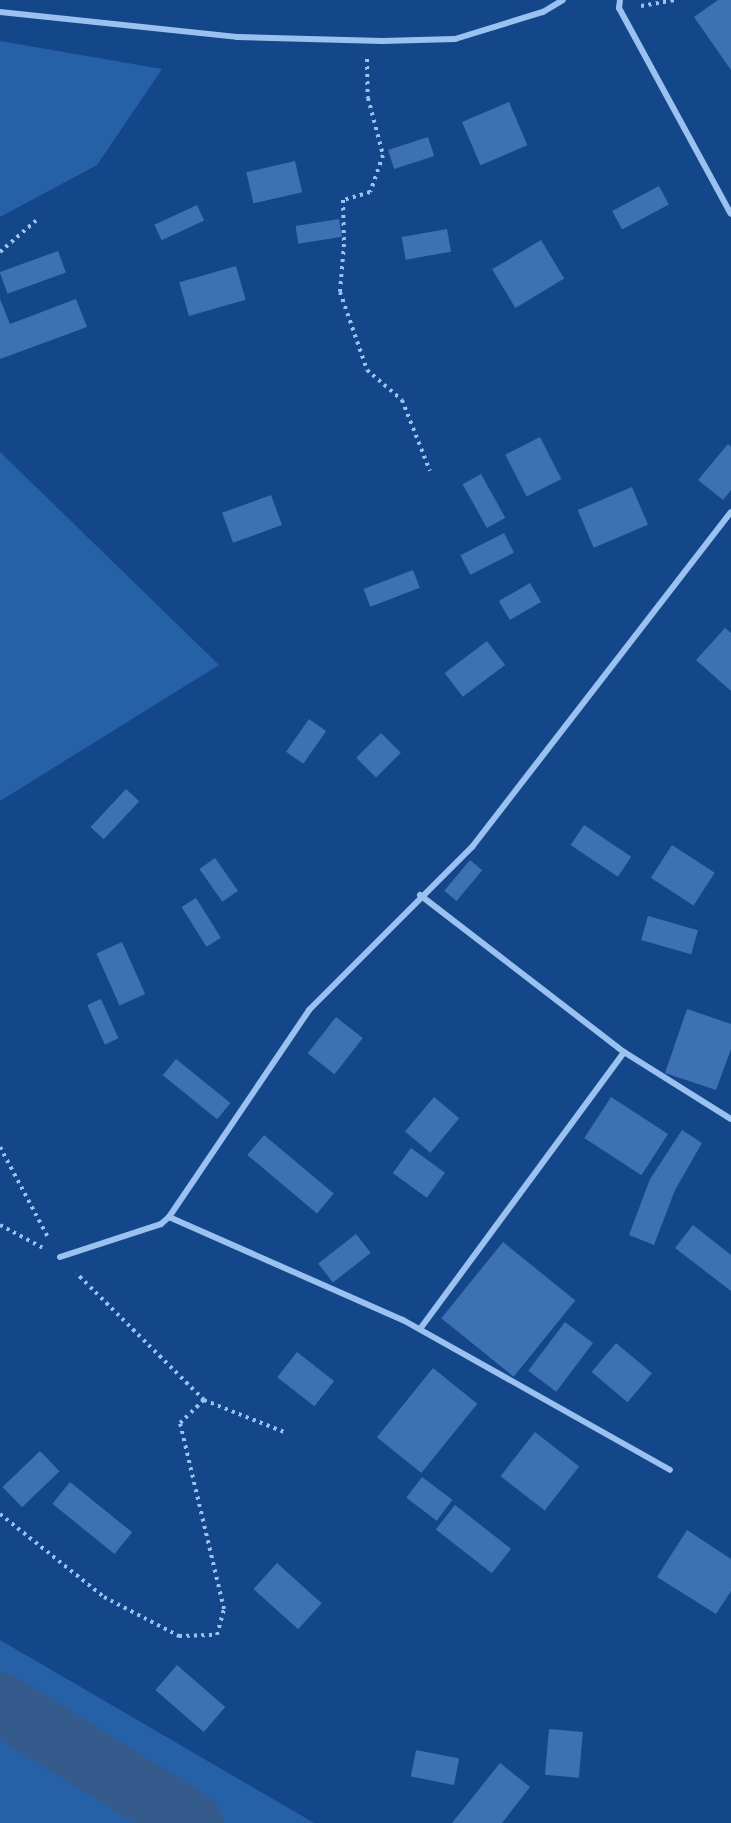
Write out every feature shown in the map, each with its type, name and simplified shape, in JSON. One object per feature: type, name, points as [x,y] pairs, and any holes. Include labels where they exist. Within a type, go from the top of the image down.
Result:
[{"type":"street","points":[[0,12],[237,37],[367,40],[455,39],[543,12],[563,0]]},
{"type":"street","points":[[620,0],[619,8],[731,214]]},
{"type":"street","points":[[60,1257],[161,1224],[169,1217],[309,1010],[420,895],[472,847],[731,512]]},
{"type":"street","points":[[420,895],[624,1052],[731,1119]]},
{"type":"street","points":[[420,1329],[624,1052]]},
{"type":"street","points":[[169,1217],[420,1329],[670,1470]]},
{"type":"path","points":[[619,8],[675,0]]},
{"type":"path","points":[[367,40],[368,98],[383,155],[370,192],[343,200],[344,244],[340,292],[367,370],[402,400],[430,471]]},
{"type":"path","points":[[0,252],[39,218]]},
{"type":"path","points":[[0,1147],[12,1176],[60,1257],[204,1400],[284,1432]]},
{"type":"path","points":[[0,1226],[60,1257]]},
{"type":"path","points":[[0,1514],[104,1597],[179,1636],[217,1635],[225,1609],[180,1423],[204,1400]]},
{"type":"shaded area","points":[[0,41],[162,69],[97,165],[0,217]]},
{"type":"shaded area","points":[[0,452],[219,665],[0,801]]},
{"type":"shaded area","points":[[0,1640],[314,1823],[0,1823]]},
{"type":"building","points":[[718,0],[731,0],[731,70],[694,17]]},
{"type":"building","points":[[509,102],[527,145],[480,165],[462,122]]},
{"type":"building","points":[[428,137],[434,156],[394,169],[388,150]]},
{"type":"building","points":[[295,161],[302,192],[253,203],[246,172]]},
{"type":"building","points":[[659,186],[669,205],[622,229],[612,211]]},
{"type":"building","points":[[197,205],[204,220],[162,240],[154,225]]},
{"type":"building","points":[[339,219],[342,237],[298,244],[296,226]]},
{"type":"building","points":[[447,229],[451,252],[406,260],[402,237]]},
{"type":"building","points":[[541,240],[564,279],[515,308],[492,269]]},
{"type":"building","points":[[58,251],[66,273],[8,294],[0,272]]},
{"type":"building","points":[[236,266],[246,300],[189,316],[179,282]]},
{"type":"building","points":[[0,299],[10,324],[76,299],[87,327],[0,359]]},
{"type":"building","points":[[540,437],[561,479],[527,497],[505,455]]},
{"type":"building","points":[[728,444],[731,447],[731,490],[723,500],[698,480]]},
{"type":"building","points":[[481,474],[505,518],[487,528],[463,484]]},
{"type":"building","points":[[632,487],[648,525],[594,548],[578,510]]},
{"type":"building","points":[[271,495],[282,525],[233,543],[222,513]]},
{"type":"building","points":[[504,533],[514,553],[470,575],[460,555]]},
{"type":"building","points":[[413,570],[420,588],[370,607],[364,589]]},
{"type":"building","points":[[530,583],[541,602],[510,620],[499,601]]},
{"type":"building","points":[[725,628],[731,633],[731,691],[696,660]]},
{"type":"building","points":[[487,641],[505,665],[463,697],[445,673]]},
{"type":"building","points":[[309,719],[326,731],[303,764],[286,752]]},
{"type":"building","points":[[381,733],[401,753],[376,778],[356,758]]},
{"type":"building","points":[[126,789],[139,801],[104,839],[91,827]]},
{"type":"building","points":[[584,825],[631,857],[618,877],[571,845]]},
{"type":"building","points":[[672,845],[715,873],[694,905],[651,878]]},
{"type":"building","points":[[215,858],[238,891],[222,902],[199,869]]},
{"type":"building","points":[[470,860],[482,870],[457,901],[444,891]]},
{"type":"building","points":[[196,898],[221,938],[206,947],[182,907]]},
{"type":"building","points":[[648,916],[698,930],[691,954],[641,940]]},
{"type":"building","points":[[122,942],[145,994],[120,1005],[96,953]]},
{"type":"building","points":[[101,999],[118,1038],[105,1044],[87,1005]]},
{"type":"building","points":[[687,1009],[731,1024],[731,1049],[716,1090],[665,1073]]},
{"type":"building","points":[[336,1017],[363,1038],[334,1074],[308,1053]]},
{"type":"building","points":[[176,1059],[230,1103],[217,1119],[163,1075]]},
{"type":"building","points":[[434,1097],[459,1118],[430,1153],[405,1131]]},
{"type":"building","points":[[611,1097],[668,1134],[641,1175],[584,1138]]},
{"type":"building","points":[[682,1130],[702,1143],[675,1190],[654,1245],[629,1235],[650,1179]]},
{"type":"building","points":[[264,1135],[334,1193],[317,1213],[247,1155]]},
{"type":"building","points":[[411,1148],[445,1173],[427,1198],[393,1173]]},
{"type":"building","points":[[693,1225],[731,1255],[731,1291],[675,1248]]},
{"type":"building","points":[[356,1234],[371,1253],[333,1282],[318,1264]]},
{"type":"building","points":[[503,1242],[575,1301],[514,1377],[441,1318]]},
{"type":"building","points":[[565,1322],[593,1343],[556,1392],[528,1371]]},
{"type":"building","points":[[616,1343],[652,1373],[628,1402],[592,1372]]},
{"type":"building","points":[[297,1352],[334,1381],[314,1406],[277,1377]]},
{"type":"building","points":[[433,1368],[477,1404],[421,1473],[377,1437]]},
{"type":"building","points":[[535,1432],[579,1466],[545,1511],[501,1476]]},
{"type":"building","points":[[40,1451],[59,1471],[22,1507],[3,1487]]},
{"type":"building","points":[[422,1477],[452,1500],[437,1521],[406,1498]]},
{"type":"building","points":[[70,1482],[132,1532],[115,1554],[52,1504]]},
{"type":"building","points":[[455,1505],[511,1549],[492,1573],[436,1529]]},
{"type":"building","points":[[687,1530],[731,1559],[731,1591],[716,1614],[657,1577]]},
{"type":"building","points":[[277,1563],[322,1603],[298,1629],[254,1589]]},
{"type":"building","points":[[177,1665],[225,1707],[204,1732],[155,1690]]},
{"type":"building","points":[[549,1729],[583,1732],[579,1778],[545,1775]]},
{"type":"building","points":[[416,1750],[459,1758],[454,1785],[411,1777]]},
{"type":"building","points":[[500,1763],[530,1787],[502,1823],[452,1823]]},
{"type":"waterway","points":[[0,1703],[193,1823]]}]
